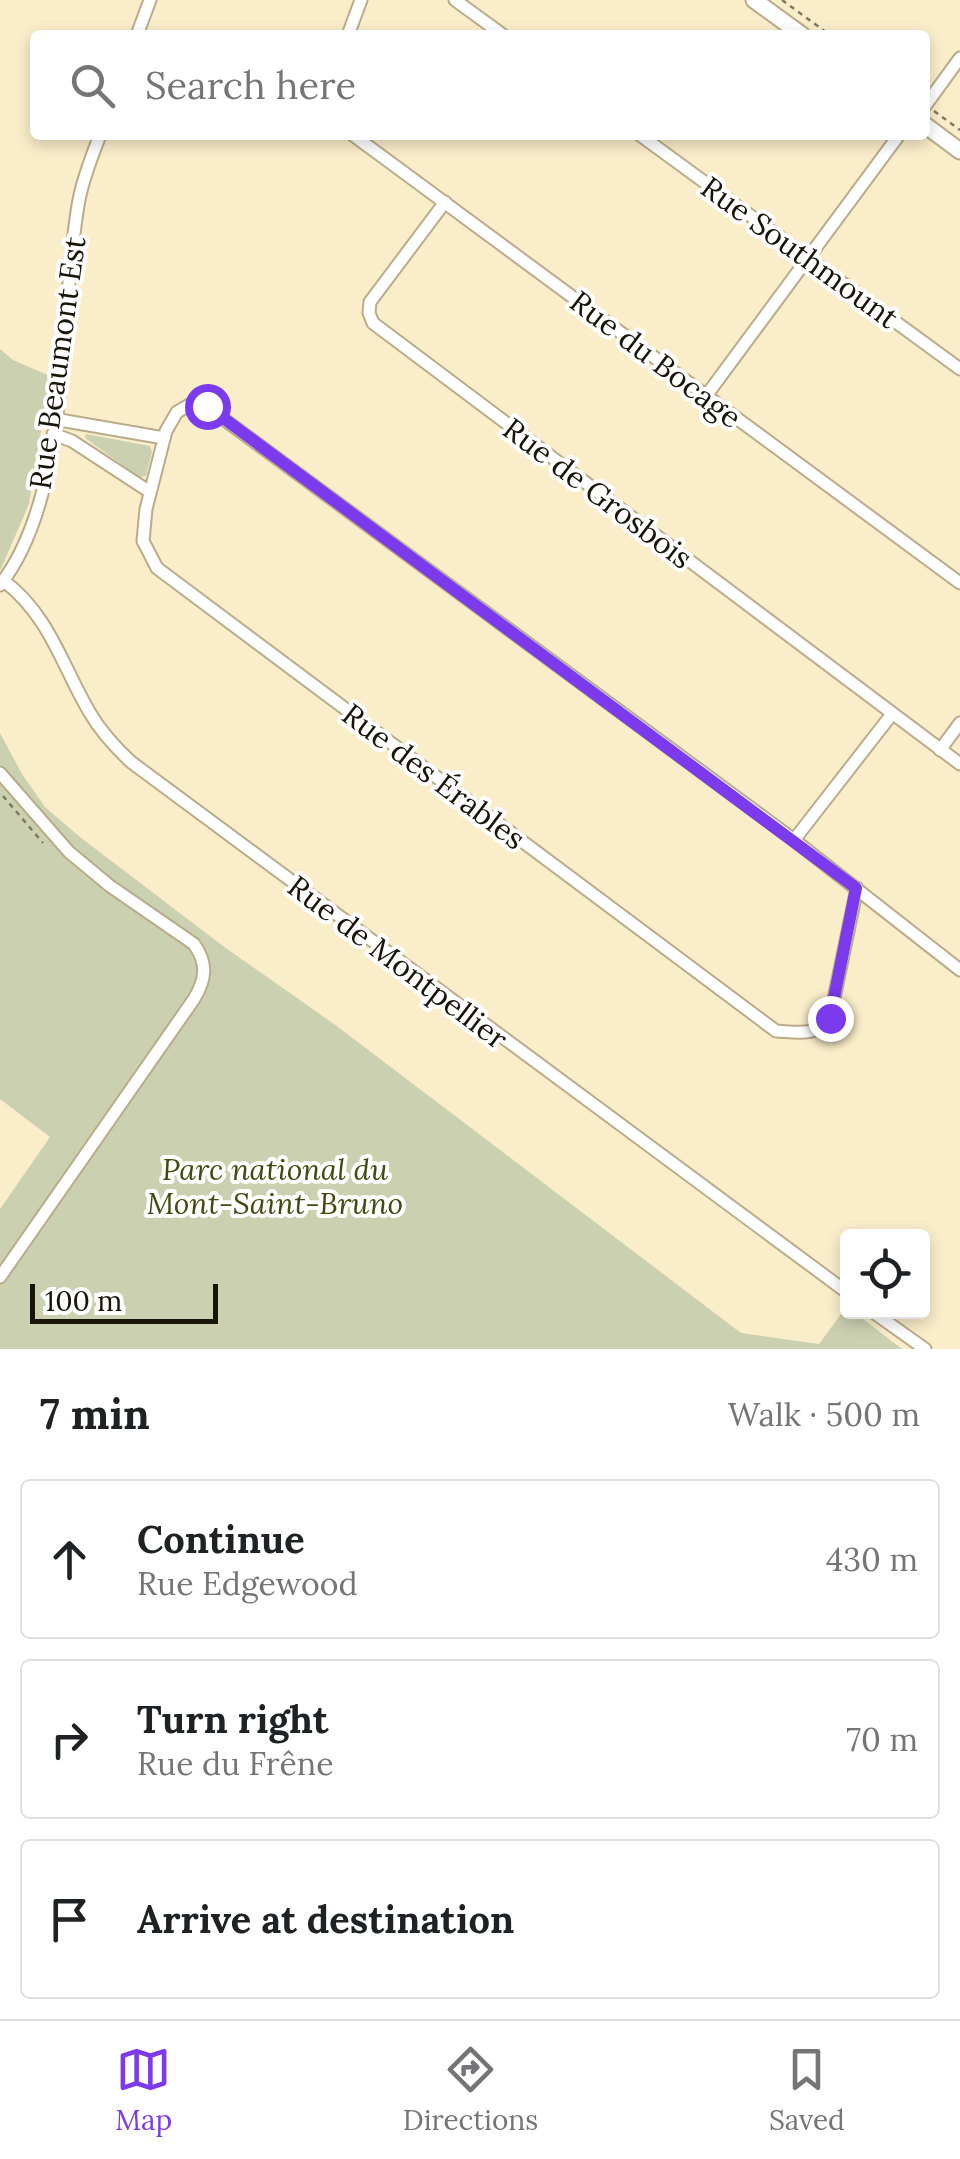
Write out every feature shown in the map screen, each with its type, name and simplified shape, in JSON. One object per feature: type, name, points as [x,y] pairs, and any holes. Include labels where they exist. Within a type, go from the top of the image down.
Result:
[{"type":"street","points":[[139,30],[150,0]]},
{"type":"street","points":[[350,30],[361,0]]},
{"type":"street","points":[[455,0],[496,30]]},
{"type":"street","points":[[754,0],[795,30]]},
{"type":"street","points":[[930,113],[960,58]]},
{"type":"street","points":[[930,116],[960,151]]},
{"type":"street","name":"Rue Beaumont Est","points":[[2,583],[36,511],[53,434],[78,207],[98,140]]},
{"type":"street","name":"Rue du Bocage","points":[[360,140],[960,582]]},
{"type":"street","name":"Rue Southmount","points":[[647,140],[960,370]]},
{"type":"street","points":[[706,396],[895,140]]},
{"type":"street","name":"Rue de Grosbois","points":[[445,202],[370,302],[373,323],[960,764]]},
{"type":"street","points":[[54,420],[164,438],[180,409],[191,404],[207,406],[794,840],[960,970]]},
{"type":"street","points":[[53,434],[72,441],[150,492]]},
{"type":"street","name":"Rue des Érables","points":[[164,438],[143,536],[147,553],[158,568],[776,1031],[812,1032],[824,1028],[830,1018],[856,888]]},
{"type":"street","name":"Rue de Montpellier","points":[[2,583],[26,598],[42,620],[89,712],[106,738],[130,762],[840,1287]]},
{"type":"street","points":[[794,840],[892,714]]},
{"type":"street","points":[[940,750],[960,723]]},
{"type":"street","points":[[0,773],[69,852],[110,886],[189,939],[205,967],[203,983],[194,1000],[0,1277]]},
{"type":"street","points":[[883,1319],[925,1349]]},
{"type":"path","points":[[782,0],[823,30]]},
{"type":"path","points":[[930,115],[960,130]]},
{"type":"path","points":[[0,792],[51,850]]},
{"type":"green space","points":[[0,349],[13,360],[50,376],[29,504],[0,571]]},
{"type":"green space","points":[[86,434],[150,446],[146,476],[139,477],[85,438]]},
{"type":"green space","name":"Parc national du Mont-Saint-Bruno","points":[[0,733],[45,807],[80,837],[741,1333],[819,1344],[840,1316],[840,1319],[863,1319],[902,1349],[0,1349],[0,1209],[50,1137],[0,1099]]},
{"type":"route","points":[[207,406],[856,888],[830,1018]]}]
